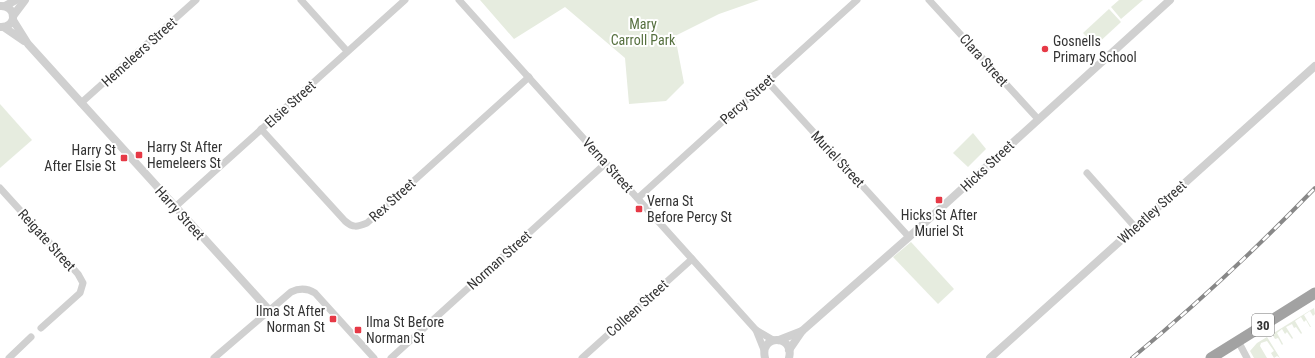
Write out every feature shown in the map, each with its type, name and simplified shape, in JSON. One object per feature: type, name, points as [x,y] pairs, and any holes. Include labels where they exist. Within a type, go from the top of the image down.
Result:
[{"type":"highway","name":"30","points":[[1211,358],[1315,293]]},
{"type":"street","points":[[1,6],[16,0]]},
{"type":"street","points":[[2,27],[8,26],[25,0]]},
{"type":"street","name":"Hemeleers Street","points":[[81,103],[196,0]]},
{"type":"street","points":[[301,0],[348,52]]},
{"type":"street","name":"Elsie Street","points":[[175,207],[405,0]]},
{"type":"street","name":"Verna Street","points":[[459,0],[756,330],[776,340]]},
{"type":"street","name":"Percy Street","points":[[638,198],[857,0]]},
{"type":"street","name":"Clara Street","points":[[929,0],[1038,119]]},
{"type":"street","name":"Hicks Street","points":[[789,354],[802,331],[909,237],[1166,1]]},
{"type":"street","name":"Harry Street","points":[[1,6],[12,12],[13,18],[28,44],[268,310]]},
{"type":"street","name":"Harry Street","points":[[2,27],[28,44]]},
{"type":"street","name":"Wheatley Street","points":[[990,358],[1315,66]]},
{"type":"street","name":"Rex Street","points":[[261,129],[345,221],[353,227],[359,226],[367,223],[529,77]]},
{"type":"street","name":"Muriel Street","points":[[767,80],[909,237]]},
{"type":"street","name":"Norman Street","points":[[392,358],[606,163]]},
{"type":"street","points":[[1087,173],[1135,227]]},
{"type":"street","name":"Reigate Street","points":[[0,188],[78,274],[83,283],[80,293],[41,328]]},
{"type":"street","name":"Colleen Street","points":[[582,358],[692,259]]},
{"type":"street","points":[[214,358],[268,310],[291,292],[300,289],[312,291],[374,358]]},
{"type":"street","name":"Verna Street","points":[[756,330],[764,356]]},
{"type":"street","name":"Hicks Street","points":[[776,340],[802,331]]},
{"type":"street","points":[[10,358],[32,337]]},
{"type":"street","points":[[764,356],[769,342],[776,340],[786,344],[789,354]]},
{"type":"street","points":[[1238,341],[1248,358]]},
{"type":"green space","name":"Mary Carroll Park","points":[[480,0],[759,0],[719,14],[675,36],[684,83],[666,101],[629,104],[625,58],[565,7],[514,39]]},
{"type":"green space","points":[[1119,0],[1143,0],[1121,19],[1111,7]]},
{"type":"green space","points":[[1109,9],[1121,22],[1095,46],[1083,33]]},
{"type":"green space","points":[[0,104],[32,140],[0,168]]},
{"type":"green space","points":[[973,133],[986,149],[968,167],[953,153]]},
{"type":"green space","points":[[911,242],[954,289],[938,304],[893,257]]},
{"type":"green space","points":[[1314,308],[1315,314],[1313,316],[1310,311],[1304,315],[1311,327],[1306,320],[1304,322],[1301,317],[1295,321],[1302,333],[1301,334],[1292,324],[1286,327],[1293,338],[1292,339],[1287,332],[1285,334],[1282,329],[1277,333],[1283,344],[1282,345],[1278,338],[1275,339],[1272,334]]},
{"type":"green space","points":[[1267,337],[1280,358],[1277,356],[1274,358],[1271,353],[1274,351],[1267,341],[1261,343],[1260,346],[1267,358],[1254,358],[1250,351],[1257,343]]},
{"type":"railway","points":[[1132,358],[1226,276],[1315,188]]},
{"type":"place","name":"Gosnells Primary School","points":[[1045,49]]},
{"type":"place","name":"Harry St After Hemeleers St","points":[[139,155]]},
{"type":"place","name":"Harry St After Elsie St","points":[[124,158]]},
{"type":"place","name":"Hicks St After Muriel St","points":[[939,200]]},
{"type":"place","name":"Verna St Before Percy St","points":[[639,209]]},
{"type":"place","name":"Ilma St After Norman St","points":[[333,319]]},
{"type":"place","name":"Ilma St Before Norman St","points":[[358,330]]}]
